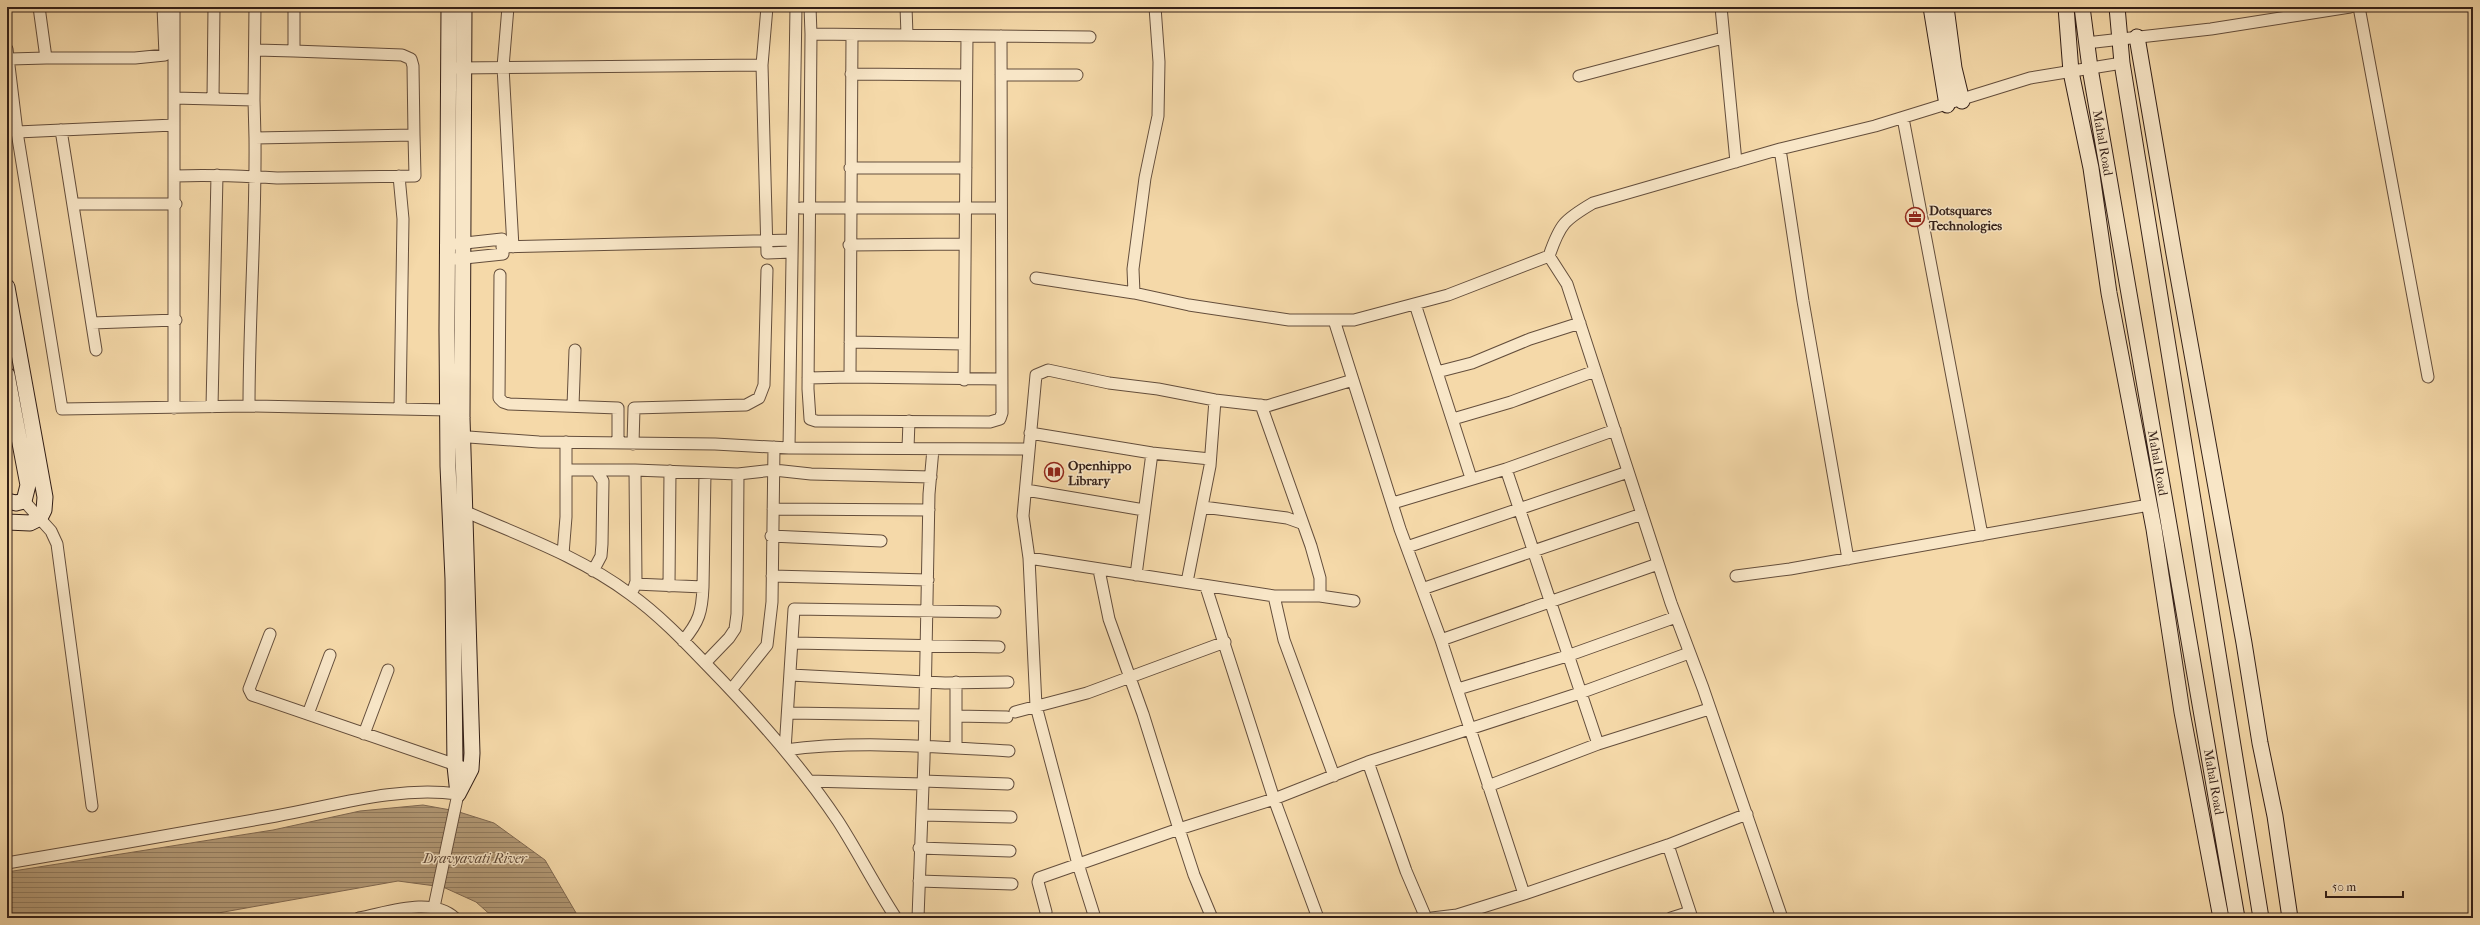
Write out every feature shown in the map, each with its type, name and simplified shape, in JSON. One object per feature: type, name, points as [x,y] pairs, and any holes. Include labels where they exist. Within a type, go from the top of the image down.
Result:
[{"type":"main road","points":[[449,7],[456,68],[463,243],[456,436],[454,579],[455,766],[458,794]]},
{"type":"main road","points":[[458,794],[471,769],[470,667],[464,511],[456,436],[449,410],[448,244],[456,68],[464,7]]},
{"type":"main road","points":[[1931,7],[1947,105]]},
{"type":"main road","points":[[1946,7],[1954,68],[1962,101]]},
{"type":"main road","points":[[2066,7],[2071,72],[2090,168],[2109,293],[2149,505],[2182,712],[2221,918]]},
{"type":"main road","name":"Mahal Road","points":[[2082,7],[2090,68],[2237,918]]},
{"type":"main road","name":"Mahal Road","points":[[2117,7],[2122,63],[2261,918]]},
{"type":"main road","points":[[2137,37],[2174,254],[2244,643],[2260,743],[2275,816],[2290,918]]},
{"type":"main road","points":[[7,287],[44,487],[44,510],[40,518],[30,523],[7,522]]},
{"type":"main road","points":[[7,374],[28,485],[24,500],[16,503],[7,501]]},
{"type":"street","points":[[39,7],[46,58]]},
{"type":"street","points":[[163,7],[165,55],[104,59],[46,58],[8,54],[17,132],[62,409],[249,406],[449,410]]},
{"type":"street","points":[[174,7],[174,125],[176,176],[176,320],[174,408]]},
{"type":"street","points":[[213,98],[214,7]]},
{"type":"street","points":[[249,406],[255,177],[255,7]]},
{"type":"street","points":[[294,7],[294,51]]},
{"type":"street","points":[[448,260],[503,254],[508,247],[503,67],[508,7]]},
{"type":"street","points":[[767,7],[762,65],[767,253],[792,252]]},
{"type":"street","points":[[789,448],[796,7]]},
{"type":"street","points":[[810,7],[808,378],[810,419],[816,421],[990,422],[1000,419],[1001,36]]},
{"type":"street","points":[[906,7],[907,35]]},
{"type":"street","points":[[1134,293],[1134,269],[1145,178],[1158,116],[1159,62],[1155,7]]},
{"type":"street","points":[[1721,7],[1736,162]]},
{"type":"street","points":[[2086,43],[2211,29],[2350,7]]},
{"type":"street","points":[[2359,7],[2428,377]]},
{"type":"street","points":[[810,34],[1090,37]]},
{"type":"street","points":[[850,377],[849,208],[852,35]]},
{"type":"street","points":[[964,380],[967,36]]},
{"type":"street","points":[[1579,76],[1723,38]]},
{"type":"street","points":[[176,176],[415,176],[413,66],[411,59],[402,55],[256,50]]},
{"type":"street","points":[[1036,278],[1134,293],[1189,305],[1289,320],[1354,320],[1448,294],[1549,256],[1567,218],[1593,203],[1780,149],[1903,118],[1962,101],[2030,78],[2122,63]]},
{"type":"street","points":[[456,68],[762,65]]},
{"type":"street","points":[[851,74],[966,75]]},
{"type":"street","points":[[1001,75],[1077,75]]},
{"type":"street","points":[[174,98],[254,100]]},
{"type":"street","points":[[1903,118],[1982,535]]},
{"type":"street","points":[[17,132],[174,125]]},
{"type":"street","points":[[61,130],[96,350]]},
{"type":"street","points":[[255,138],[414,135]]},
{"type":"street","points":[[1780,149],[1803,301],[1848,558]]},
{"type":"street","points":[[850,168],[966,168]]},
{"type":"street","points":[[212,407],[217,175]]},
{"type":"street","points":[[399,176],[403,220],[400,409]]},
{"type":"street","points":[[73,204],[176,204]]},
{"type":"street","points":[[793,208],[1001,208]]},
{"type":"street","points":[[448,244],[502,239],[508,247]]},
{"type":"street","points":[[508,247],[792,240]]},
{"type":"street","points":[[849,245],[965,244]]},
{"type":"street","points":[[1549,256],[1567,284],[1658,564],[1747,814],[1782,918]]},
{"type":"street","points":[[500,275],[499,398],[503,402],[509,404],[634,408],[746,405],[759,398],[764,385],[767,270]]},
{"type":"street","points":[[1415,304],[1471,478]]},
{"type":"street","points":[[92,323],[176,320]]},
{"type":"street","points":[[1334,320],[1392,503],[1458,689],[1488,786],[1493,793],[1524,894]]},
{"type":"street","points":[[1437,372],[1472,363],[1530,339],[1580,323]]},
{"type":"street","points":[[850,342],[964,344]]},
{"type":"street","points":[[573,406],[575,350]]},
{"type":"street","points":[[1095,918],[1078,864],[1036,706],[1029,558],[1023,516],[1036,375],[1048,370],[1109,383],[1158,389],[1215,400],[1261,405],[1283,402],[1353,380]]},
{"type":"street","points":[[1453,419],[1511,402],[1595,371]]},
{"type":"street","points":[[808,378],[850,377],[964,380],[1001,379]]},
{"type":"street","points":[[1187,582],[1203,507],[1210,459],[1215,400]]},
{"type":"street","points":[[1261,405],[1320,578],[1320,596]]},
{"type":"street","points":[[618,408],[618,443]]},
{"type":"street","points":[[633,444],[634,408]]},
{"type":"street","points":[[908,448],[909,421]]},
{"type":"street","points":[[1392,503],[1471,478],[1506,469],[1615,430]]},
{"type":"street","points":[[1030,433],[1152,453],[1210,459]]},
{"type":"street","points":[[456,436],[566,442],[715,444],[789,448],[1029,449]]},
{"type":"street","points":[[563,554],[566,517],[566,442]]},
{"type":"street","points":[[731,690],[768,644],[772,602],[771,536],[774,447]]},
{"type":"street","points":[[918,918],[924,747],[929,510],[933,449]]},
{"type":"street","points":[[1136,575],[1152,453]]},
{"type":"street","points":[[1506,469],[1567,656],[1598,744]]},
{"type":"street","points":[[566,470],[635,470],[738,474],[774,470],[810,474],[931,477]]},
{"type":"street","points":[[594,571],[602,556],[603,481],[596,470]]},
{"type":"street","points":[[633,589],[635,470]]},
{"type":"street","points":[[669,586],[670,471]]},
{"type":"street","points":[[1407,547],[1628,472]]},
{"type":"street","points":[[683,641],[696,625],[701,612],[703,587],[705,473]]},
{"type":"street","points":[[705,663],[735,629],[737,614],[738,474]]},
{"type":"street","points":[[1026,490],[1144,510]]},
{"type":"street","points":[[24,500],[51,531],[57,544],[92,806]]},
{"type":"street","points":[[1736,576],[1982,535],[2149,505]]},
{"type":"street","points":[[1203,507],[1287,518],[1301,523]]},
{"type":"street","points":[[772,509],[929,510]]},
{"type":"street","points":[[464,511],[563,554],[594,571],[633,589],[731,690],[785,750],[838,822],[869,877],[896,918]]},
{"type":"street","points":[[1422,588],[1642,514]]},
{"type":"street","points":[[771,536],[882,541]]},
{"type":"street","points":[[1029,558],[1099,570],[1187,582],[1206,587],[1274,596],[1320,596],[1354,601]]},
{"type":"street","points":[[1441,640],[1550,604],[1658,564]]},
{"type":"street","points":[[1099,570],[1109,619],[1128,676],[1143,714],[1194,875],[1212,918]]},
{"type":"street","points":[[772,576],[928,580]]},
{"type":"street","points":[[633,589],[669,586],[703,587]]},
{"type":"street","points":[[1206,587],[1225,642],[1274,799],[1318,918]]},
{"type":"street","points":[[1274,596],[1284,640],[1334,776]]},
{"type":"street","points":[[785,750],[789,713],[794,609],[926,609],[995,612]]},
{"type":"street","points":[[1458,689],[1567,656],[1676,617]]},
{"type":"street","points":[[270,634],[249,689],[250,693],[455,766],[471,769]]},
{"type":"street","points":[[956,716],[1011,714],[1087,693],[1128,676],[1225,642]]},
{"type":"street","points":[[793,643],[999,647]]},
{"type":"street","points":[[1046,912],[1038,882],[1039,878],[1179,829],[1274,799],[1368,762],[1580,693],[1689,653]]},
{"type":"street","points":[[308,714],[330,655]]},
{"type":"street","points":[[364,734],[388,670]]},
{"type":"street","points":[[791,675],[925,681],[1008,682]]},
{"type":"street","points":[[956,682],[956,748]]},
{"type":"street","points":[[1488,786],[1598,744],[1709,709]]},
{"type":"street","points":[[789,713],[924,715]]},
{"type":"street","points":[[785,750],[825,745],[956,748],[1010,751]]},
{"type":"street","points":[[1368,762],[1406,871],[1426,918]]},
{"type":"street","points":[[809,781],[1008,784]]},
{"type":"street","points":[[7,863],[219,827],[367,797],[413,792],[458,794],[434,907]]},
{"type":"street","points":[[1432,918],[1457,916],[1524,894],[1668,845],[1747,814]]},
{"type":"street","points":[[922,815],[1011,817]]},
{"type":"street","points":[[1668,845],[1691,915],[1671,918]]},
{"type":"street","points":[[920,848],[1010,851]]},
{"type":"street","points":[[919,882],[1012,884]]},
{"type":"street","points":[[359,918],[416,908],[434,907],[455,918]]},
{"type":"water","name":"Dravyavati River","points":[[423,805],[456,811],[494,823],[545,860],[579,918],[494,918],[476,902],[443,887],[398,881],[190,918],[7,918],[7,872],[273,830],[360,811]]},
{"type":"place","name":"Dotsquares Technologies","points":[[1915,217]]},
{"type":"place","name":"Openhippo Library","points":[[1054,472]]}]
